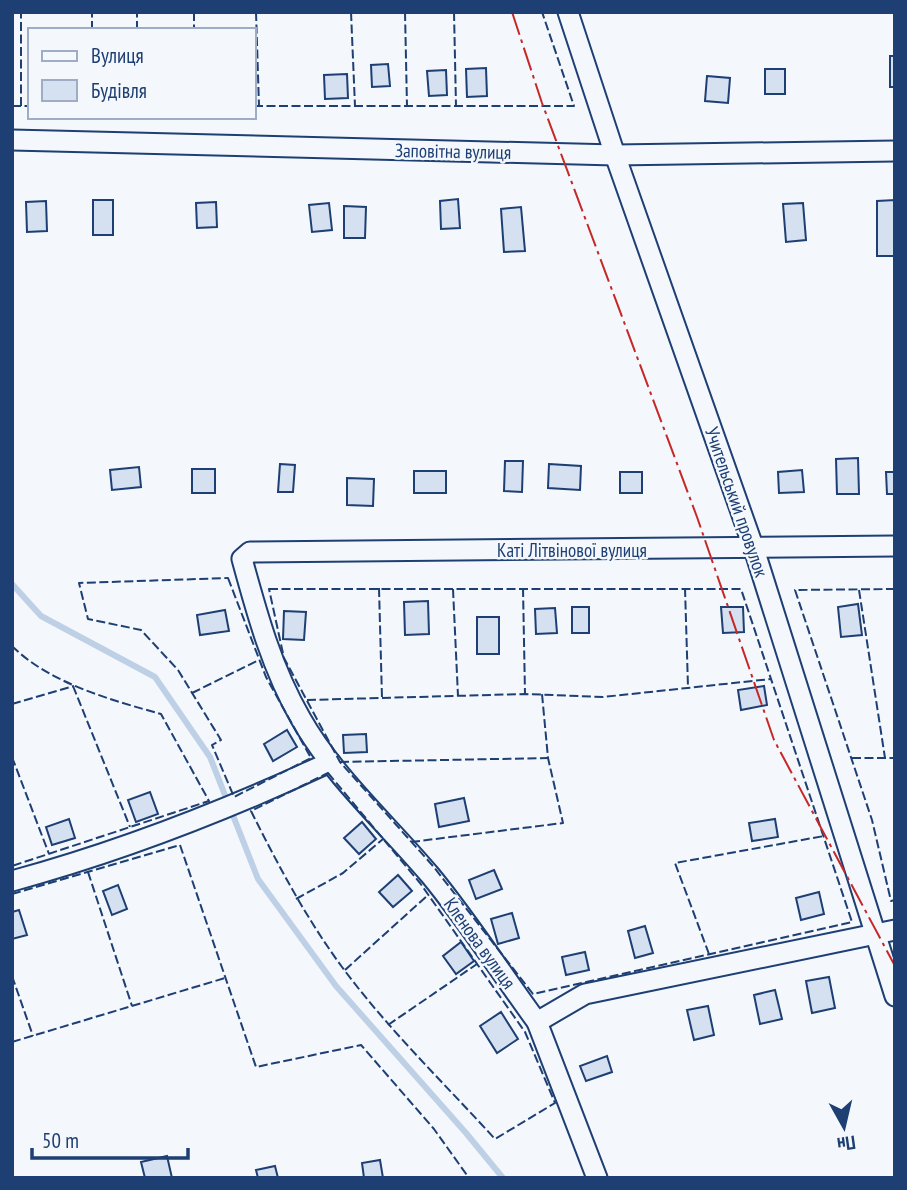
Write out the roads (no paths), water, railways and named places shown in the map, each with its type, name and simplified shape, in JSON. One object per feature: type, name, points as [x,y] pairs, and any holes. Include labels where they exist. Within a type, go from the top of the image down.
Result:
[{"type":"street","name":"Учительський провулок","points":[[568,12],[615,155],[754,549],[895,996]]},
{"type":"street","name":"Заповітна вулиця","points":[[12,140],[615,155],[895,151]]},
{"type":"street","name":"Каті Літвінової вулиця","points":[[250,552],[895,546]]},
{"type":"street","name":"Кленова вулиця","points":[[250,552],[243,559],[258,617],[275,665],[301,720],[330,762],[431,877],[537,1022],[597,1178]]},
{"type":"street","points":[[12,881],[77,863],[193,821],[252,798],[330,762]]},
{"type":"street","points":[[537,1022],[585,994],[895,930]]},
{"type":"waterway","points":[[12,584],[41,616],[155,677],[210,757],[258,879],[336,986],[503,1178]]}]
